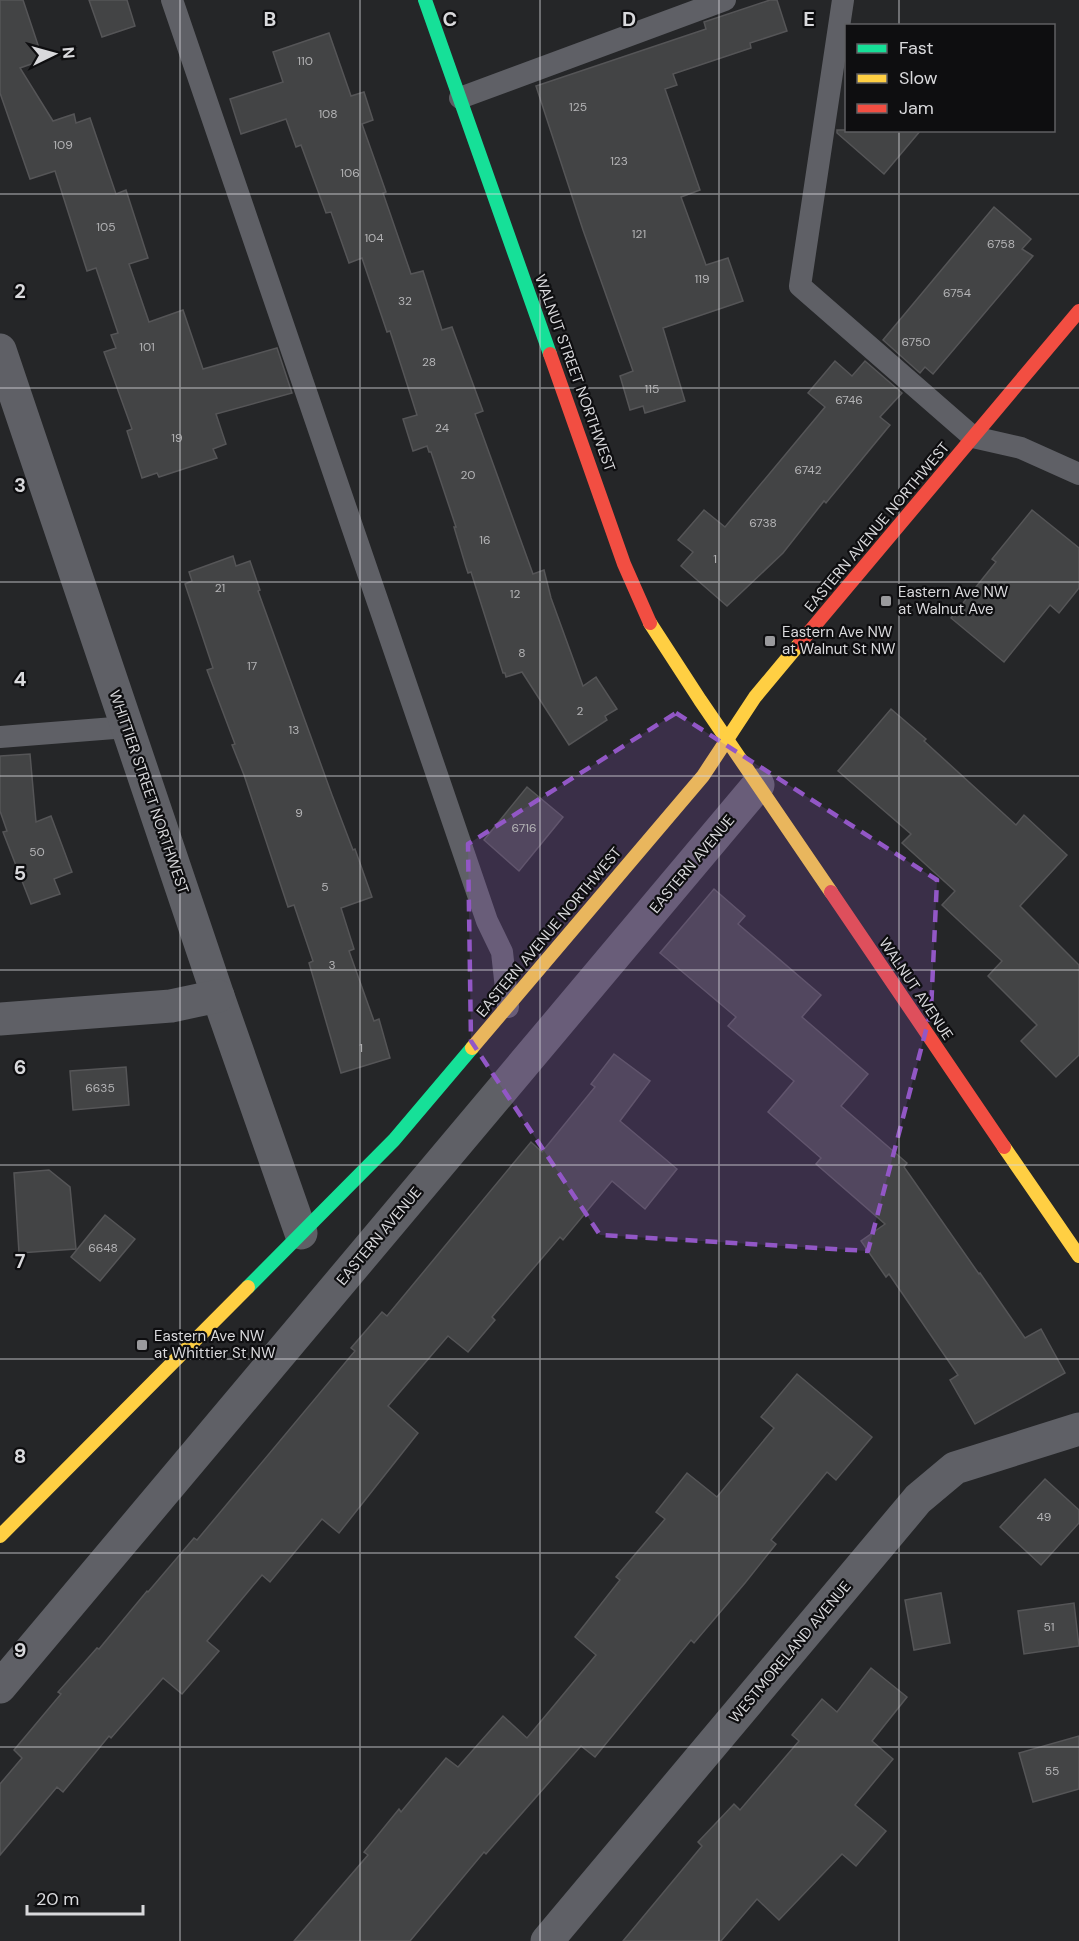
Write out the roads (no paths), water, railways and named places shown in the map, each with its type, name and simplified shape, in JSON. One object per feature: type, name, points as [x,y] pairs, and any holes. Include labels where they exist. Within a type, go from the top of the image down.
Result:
[{"type":"street","name":"WALNUT STREET NORTHWEST","points":[[425,0],[632,585],[651,625],[727,740]]},
{"type":"street","name":"EASTERN AVENUE NORTHWEST","points":[[0,1536],[394,1140],[703,776],[755,697],[1079,311]]},
{"type":"street","name":"WHITTIER STREET NORTHWEST","points":[[0,350],[13,431],[127,727],[301,1233]]},
{"type":"street","name":"WALNUT AVENUE","points":[[727,740],[1079,1256]]},
{"type":"street","name":"EASTERN AVENUE","points":[[0,1687],[758,785]]},
{"type":"street","points":[[0,1019],[171,1006],[218,996]]},
{"type":"street","name":"WESTMORELAND AVENUE","points":[[547,1941],[918,1499],[955,1468],[1079,1429]]},
{"type":"lane","points":[[172,0],[487,921],[502,952],[508,1007]]},
{"type":"lane","points":[[460,98],[725,0]]},
{"type":"lane","points":[[843,0],[800,286],[973,437],[1021,448],[1079,474]]},
{"type":"lane","points":[[0,737],[127,727]]},
{"type":"place","name":"Eastern Ave NW at Walnut Ave","points":[[886,601]]},
{"type":"place","name":"Eastern Ave NW at Walnut St NW","points":[[770,641]]},
{"type":"place","name":"Eastern Ave NW at Whittier St NW","points":[[142,1345]]}]
